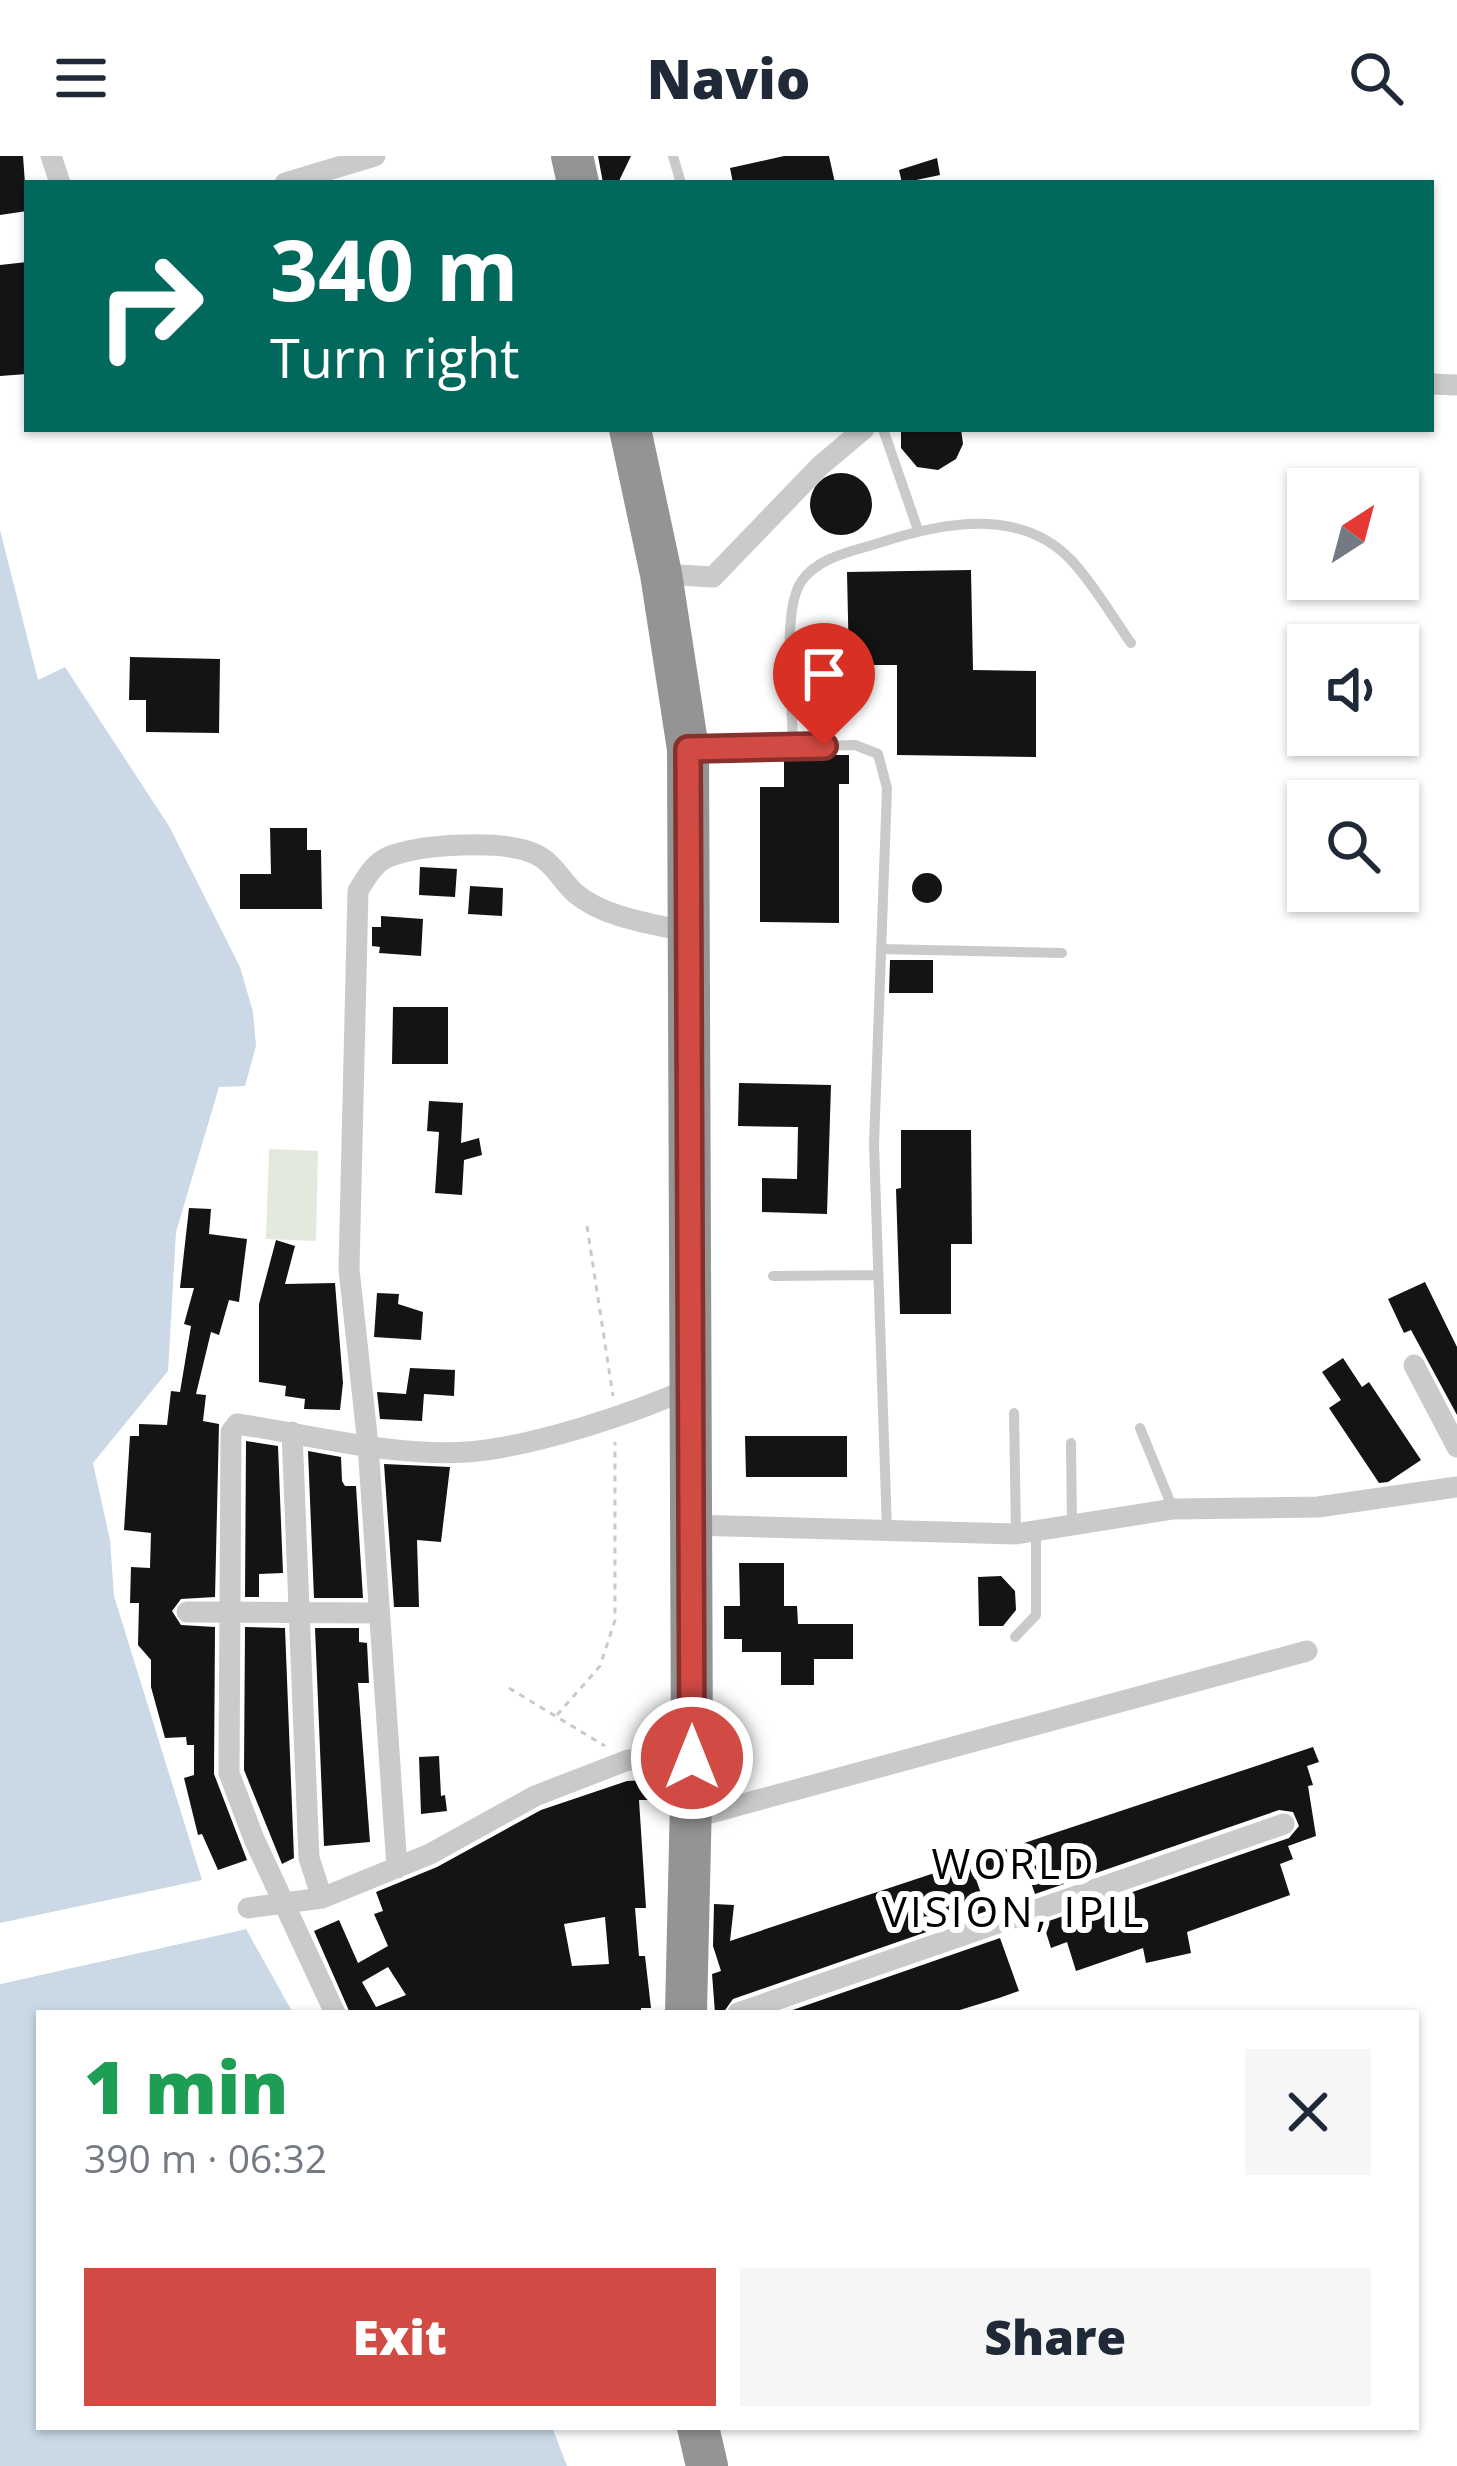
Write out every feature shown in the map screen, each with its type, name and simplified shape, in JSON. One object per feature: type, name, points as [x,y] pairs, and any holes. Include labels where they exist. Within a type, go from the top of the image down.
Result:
[{"type":"highway","points":[[631,432],[662,574],[688,749],[692,1818],[686,2010]]},
{"type":"highway","points":[[699,2430],[707,2466]]},
{"type":"street","points":[[290,180],[318,164],[375,156]]},
{"type":"street","points":[[662,574],[713,577],[820,466],[860,432]]},
{"type":"street","points":[[397,1868],[368,1445],[349,1269],[358,891],[372,868],[386,858],[427,848],[502,846],[538,854],[576,894],[598,907],[689,932]]},
{"type":"street","points":[[1414,1365],[1457,1447]]},
{"type":"street","points":[[334,2010],[254,1839],[230,1773],[231,1432],[237,1424],[368,1445],[466,1452],[524,1443],[692,1387]]},
{"type":"street","points":[[292,1432],[309,1858],[322,1898]]},
{"type":"street","points":[[691,1525],[887,1534],[1026,1533],[1173,1509],[1318,1507],[1457,1487]]},
{"type":"street","points":[[187,1612],[377,1613]]},
{"type":"street","points":[[692,1818],[1307,1651]]},
{"type":"street","points":[[248,1908],[322,1898],[397,1868],[536,1796],[628,1760],[692,1758]]},
{"type":"street","points":[[747,2010],[1284,1824]]},
{"type":"lane","points":[[885,432],[918,530]]},
{"type":"lane","points":[[793,746],[791,622],[800,584],[825,560],[918,530],[994,522],[1035,532],[1071,560],[1131,643]]},
{"type":"lane","points":[[688,749],[855,745],[878,754],[887,788],[874,1145],[887,1534]]},
{"type":"lane","points":[[881,949],[1062,953]]},
{"type":"lane","points":[[773,1276],[878,1275]]},
{"type":"lane","points":[[1014,1414],[1036,1615],[1015,1637]]},
{"type":"lane","points":[[1140,1428],[1173,1509]]},
{"type":"lane","points":[[1072,1442],[1072,1524]]},
{"type":"path","points":[[557,1715],[600,1666],[615,1620],[616,1414],[586,1226]]},
{"type":"path","points":[[509,1688],[628,1760]]},
{"type":"shaded area","points":[[269,1149],[318,1151],[316,1241],[266,1239]]},
{"type":"water","points":[[0,530],[38,680],[65,667],[169,826],[240,967],[253,1012],[256,1046],[245,1086],[219,1087],[176,1232],[168,1371],[93,1463],[110,1540],[114,1596],[202,1880],[0,1923]]},
{"type":"water","points":[[246,1929],[291,2010],[36,2010],[36,2430],[553,2430],[567,2466],[0,2466],[0,1984]]},
{"type":"pier","points":[[242,1924],[246,1929],[0,1984],[0,1978]]},
{"type":"building","points":[[0,156],[23,156],[24,211],[0,215]]},
{"type":"building","points":[[598,156],[631,156],[619,180],[602,180]]},
{"type":"building","points":[[784,156],[829,156],[834,180],[732,180],[730,168]]},
{"type":"building","points":[[937,158],[940,175],[901,180],[899,170]]},
{"type":"building","points":[[24,262],[24,374],[0,376],[0,265]]},
{"type":"building","points":[[901,432],[961,432],[963,444],[956,459],[938,470],[917,467],[901,448]]},
{"type":"building","points":[[841,473],[863,482],[872,504],[863,526],[841,535],[819,526],[810,504],[819,482]]},
{"type":"building","points":[[971,570],[973,670],[1036,671],[1036,757],[897,755],[897,665],[849,665],[847,572]]},
{"type":"building","points":[[130,657],[220,659],[219,733],[146,732],[146,700],[129,700]]},
{"type":"building","points":[[849,755],[849,784],[839,784],[839,923],[760,922],[760,787],[784,787],[784,758]]},
{"type":"building","points":[[270,828],[307,828],[307,850],[321,850],[322,909],[240,909],[240,874],[271,874]]},
{"type":"building","points":[[420,867],[457,869],[455,897],[419,895]]},
{"type":"building","points":[[927,873],[938,877],[942,888],[938,899],[927,903],[916,899],[912,888],[916,877]]},
{"type":"building","points":[[470,886],[503,888],[502,916],[468,914]]},
{"type":"building","points":[[381,916],[423,919],[421,956],[379,953],[380,947],[372,946],[372,927],[381,927]]},
{"type":"building","points":[[890,960],[933,960],[933,993],[889,993]]},
{"type":"building","points":[[393,1007],[448,1007],[448,1064],[392,1064]]},
{"type":"building","points":[[739,1083],[831,1085],[827,1214],[762,1212],[762,1178],[797,1179],[798,1127],[738,1126]]},
{"type":"building","points":[[429,1101],[463,1103],[461,1143],[479,1138],[482,1155],[464,1160],[462,1195],[435,1193],[439,1132],[427,1131]]},
{"type":"building","points":[[901,1130],[971,1130],[972,1244],[951,1244],[951,1314],[900,1314],[896,1189],[901,1188]]},
{"type":"building","points":[[189,1208],[211,1209],[209,1234],[247,1239],[239,1302],[229,1300],[219,1335],[211,1332],[196,1394],[206,1395],[203,1421],[219,1424],[215,1597],[181,1599],[172,1611],[181,1625],[215,1627],[214,1774],[247,1860],[218,1870],[202,1834],[198,1835],[184,1778],[194,1775],[194,1745],[187,1745],[186,1737],[165,1738],[151,1687],[151,1660],[138,1645],[139,1603],[130,1603],[131,1567],[150,1568],[151,1533],[124,1530],[130,1436],[139,1436],[139,1424],[167,1425],[171,1391],[180,1392],[191,1326],[184,1324],[194,1288],[180,1288]]},
{"type":"building","points":[[276,1240],[295,1246],[285,1284],[335,1283],[343,1383],[340,1410],[304,1409],[305,1399],[285,1396],[286,1386],[259,1382],[259,1304]]},
{"type":"building","points":[[1425,1282],[1457,1347],[1457,1415],[1411,1330],[1404,1333],[1388,1299]]},
{"type":"building","points":[[377,1293],[399,1294],[398,1304],[423,1312],[421,1340],[374,1337]]},
{"type":"building","points":[[1343,1358],[1362,1387],[1369,1382],[1421,1460],[1388,1482],[1379,1483],[1329,1408],[1341,1400],[1322,1372]]},
{"type":"building","points":[[410,1368],[455,1370],[454,1396],[424,1394],[422,1421],[380,1419],[377,1392],[406,1394]]},
{"type":"building","points":[[745,1436],[847,1436],[847,1477],[746,1477]]},
{"type":"building","points":[[246,1441],[278,1446],[283,1573],[259,1574],[259,1597],[245,1597]]},
{"type":"building","points":[[308,1451],[341,1457],[342,1481],[345,1486],[356,1486],[363,1598],[314,1598]]},
{"type":"building","points":[[384,1464],[450,1467],[441,1542],[417,1540],[419,1607],[394,1607]]},
{"type":"building","points":[[739,1563],[784,1563],[784,1606],[797,1606],[798,1624],[853,1624],[853,1659],[814,1659],[814,1685],[781,1685],[781,1652],[742,1652],[742,1639],[724,1639],[724,1606],[740,1606]]},
{"type":"building","points":[[1001,1576],[1015,1591],[1016,1610],[1003,1626],[979,1626],[978,1577]]},
{"type":"building","points":[[245,1627],[285,1628],[294,1858],[282,1864],[244,1770]]},
{"type":"building","points":[[315,1628],[359,1628],[359,1642],[367,1643],[369,1683],[358,1683],[370,1842],[324,1846]]},
{"type":"building","points":[[1313,1747],[1319,1762],[1307,1766],[1316,1836],[1288,1846],[1293,1859],[1280,1864],[1290,1895],[1187,1932],[1191,1953],[1146,1963],[1143,1948],[1076,1971],[1067,1942],[1051,1948],[1043,1923],[1289,1838],[1299,1826],[1293,1812],[1279,1810],[1035,1894],[1024,1862],[1000,1870],[976,1879],[987,1911],[733,1999],[725,2010],[715,2010],[712,1974],[721,1971],[713,1946],[714,1904],[734,1905],[730,1941]]},
{"type":"building","points":[[439,1756],[441,1796],[445,1795],[447,1811],[421,1814],[419,1757]]},
{"type":"building","points":[[647,1780],[648,1800],[639,1800],[646,1908],[635,1908],[639,1956],[645,1956],[651,2008],[349,2010],[314,1931],[339,1920],[358,1963],[388,1946],[374,1914],[383,1911],[376,1892],[437,1867],[541,1810],[627,1781]],"holes":[[[605,1917],[609,1964],[572,1966],[564,1924]],[[388,1967],[406,1995],[376,2007],[362,1982]]]},
{"type":"building","points":[[1000,1938],[1019,1991],[960,2010],[793,2010]]},
{"type":"district","name":"WORLD VISION, IPIL","points":[[1014,1888]]},
{"type":"route","points":[[692,1758],[688,749],[824,746]]}]
